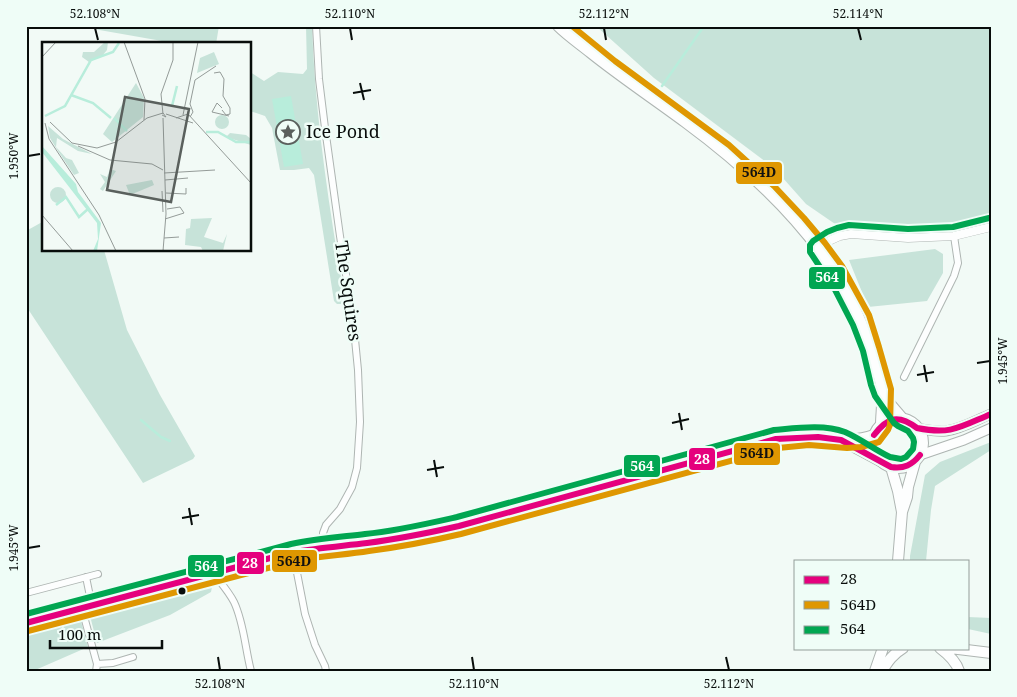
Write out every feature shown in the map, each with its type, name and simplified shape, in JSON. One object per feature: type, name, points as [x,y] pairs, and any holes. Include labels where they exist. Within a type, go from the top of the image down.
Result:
[{"type":"main road","points":[[558,26],[610,68],[724,152],[774,198],[798,224],[818,248],[844,286],[861,319],[882,390],[891,405],[903,419]]},
{"type":"main road","points":[[881,425],[882,390]]},
{"type":"main road","points":[[917,428],[945,431],[958,428],[991,414]]},
{"type":"main road","points":[[898,560],[902,512],[908,487],[923,443],[917,428],[910,422],[903,419],[894,419],[881,425],[874,435],[873,444],[874,451],[886,465],[898,491],[902,512]]},
{"type":"main road","points":[[840,440],[886,465],[903,468],[918,458],[991,428]]},
{"type":"main road","points":[[26,623],[293,552],[323,546],[366,543],[459,526],[776,439],[818,437],[840,440],[859,439],[874,435]]},
{"type":"main road","points":[[875,671],[882,650]]},
{"type":"main road","points":[[882,671],[883,650]]},
{"type":"main road","points":[[882,671],[888,660],[899,650]]},
{"type":"main road","points":[[942,650],[951,657],[959,671]]},
{"type":"main road","points":[[970,650],[991,652]]},
{"type":"street","name":"The Squires","points":[[316,26],[319,79],[353,319],[358,370],[360,422],[357,468],[352,487],[340,509],[326,525],[323,533],[323,546]]},
{"type":"street","points":[[818,248],[840,236],[851,234],[908,238],[954,236],[991,227]]},
{"type":"street","points":[[904,377],[954,276],[958,263],[954,236]]},
{"type":"street","points":[[293,552],[305,614],[326,671]]},
{"type":"street","points":[[26,593],[98,574]]},
{"type":"street","points":[[214,574],[234,603],[244,634],[251,671]]},
{"type":"street","points":[[86,577],[87,607],[97,667],[133,657]]},
{"type":"shaded area","points":[[85,26],[219,26],[216,42],[168,42]]},
{"type":"shaded area","points":[[306,26],[312,26],[319,128],[344,295],[341,304],[337,304],[334,301],[314,175],[309,168],[280,170],[272,128],[265,116],[251,111],[251,73],[264,81],[278,72],[303,74],[307,69]]},
{"type":"shaded area","points":[[596,26],[991,26],[991,213],[955,223],[838,226],[806,204],[774,168],[654,78]]},
{"type":"shaded area","name":"Ice Pond","points":[[291,96],[303,164],[284,167],[272,99]]},
{"type":"shaded area","points":[[42,222],[42,251],[104,251],[127,330],[160,395],[195,456],[193,459],[143,483],[26,306],[26,231]]},
{"type":"shaded area","points":[[935,249],[943,254],[943,273],[927,301],[868,307],[849,260]]},
{"type":"shaded area","points":[[991,442],[991,450],[935,486],[926,560],[910,560],[925,475],[940,462]]},
{"type":"shaded area","points":[[200,582],[207,582],[212,587],[211,592],[170,615],[97,643],[89,612]]},
{"type":"shaded area","points":[[79,614],[88,647],[33,671],[26,671],[26,629]]},
{"type":"shaded area","points":[[970,617],[991,618],[991,634],[970,629]]},
{"type":"waterway","points":[[662,86],[704,26]]},
{"type":"waterway","points":[[141,420],[161,437],[170,441]]},
{"type":"transit line","name":"564D","points":[[28,631],[295,561],[392,548],[461,534],[778,448],[809,445],[847,448],[861,447],[879,442],[890,425],[891,389],[869,315],[842,266],[804,218],[774,186],[729,145],[615,61],[572,26]]},
{"type":"transit line","name":"564","points":[[26,614],[291,544],[388,531],[457,517],[774,430],[810,427],[828,428],[845,432],[890,457],[901,459],[906,457],[913,449],[913,438],[908,431],[894,423],[875,396],[863,351],[853,325],[834,288],[810,252],[810,245],[827,232],[849,225],[908,229],[953,227],[989,218]]},
{"type":"transit line","name":"28","points":[[917,428],[939,431],[947,430],[963,426],[991,414]]},
{"type":"transit line","name":"28","points":[[874,435],[884,424],[899,419],[917,428]]},
{"type":"transit line","name":"28","points":[[26,623],[293,552],[390,540],[459,526],[776,439],[818,437],[841,440],[891,467],[907,466],[920,455]]},
{"type":"place","name":"Ice Pond","points":[[288,132]]}]
